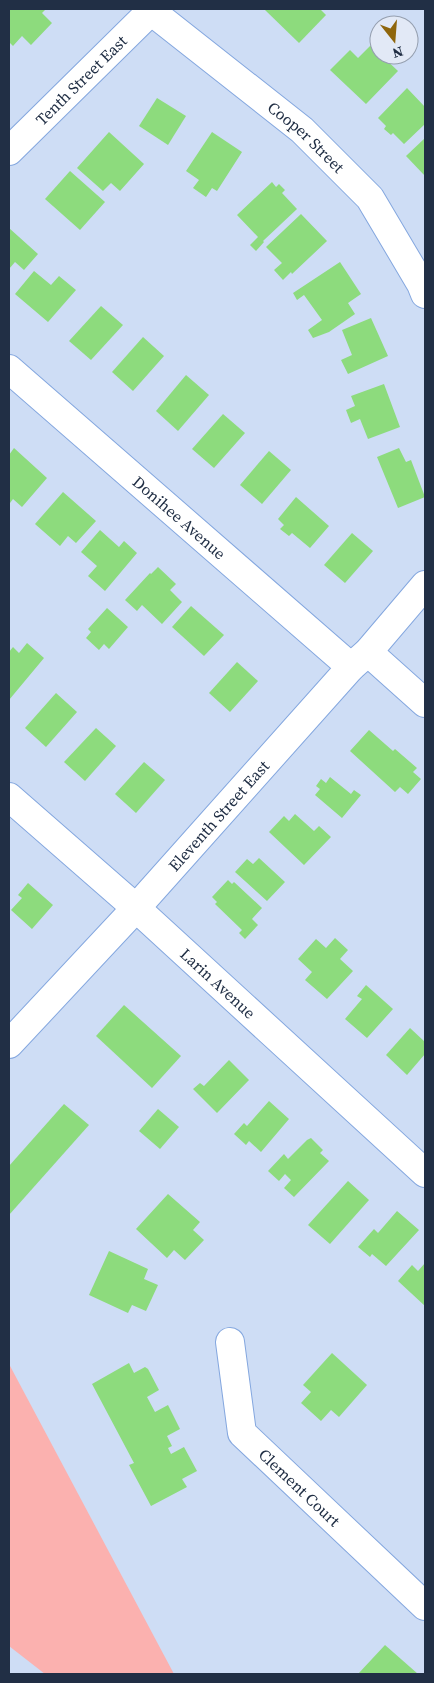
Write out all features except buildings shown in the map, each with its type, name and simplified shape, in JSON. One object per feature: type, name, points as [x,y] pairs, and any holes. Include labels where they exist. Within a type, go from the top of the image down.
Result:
[{"type":"street","name":"Tenth Street East","points":[[9,151],[152,10]]},
{"type":"street","name":"Cooper Street","points":[[152,10],[302,130],[370,198],[421,284],[425,294]]},
{"type":"street","name":"Donihee Avenue","points":[[9,369],[360,660],[425,703]]},
{"type":"street","name":"Eleventh Street East","points":[[9,1044],[136,908],[360,660],[425,585]]},
{"type":"street","name":"Larin Avenue","points":[[9,797],[136,908],[425,1173]]},
{"type":"street","name":"Clement Court","points":[[230,1342],[242,1434],[425,1606]]},
{"type":"shaded area","points":[[9,1364],[174,1674],[45,1674],[9,1646]]}]
